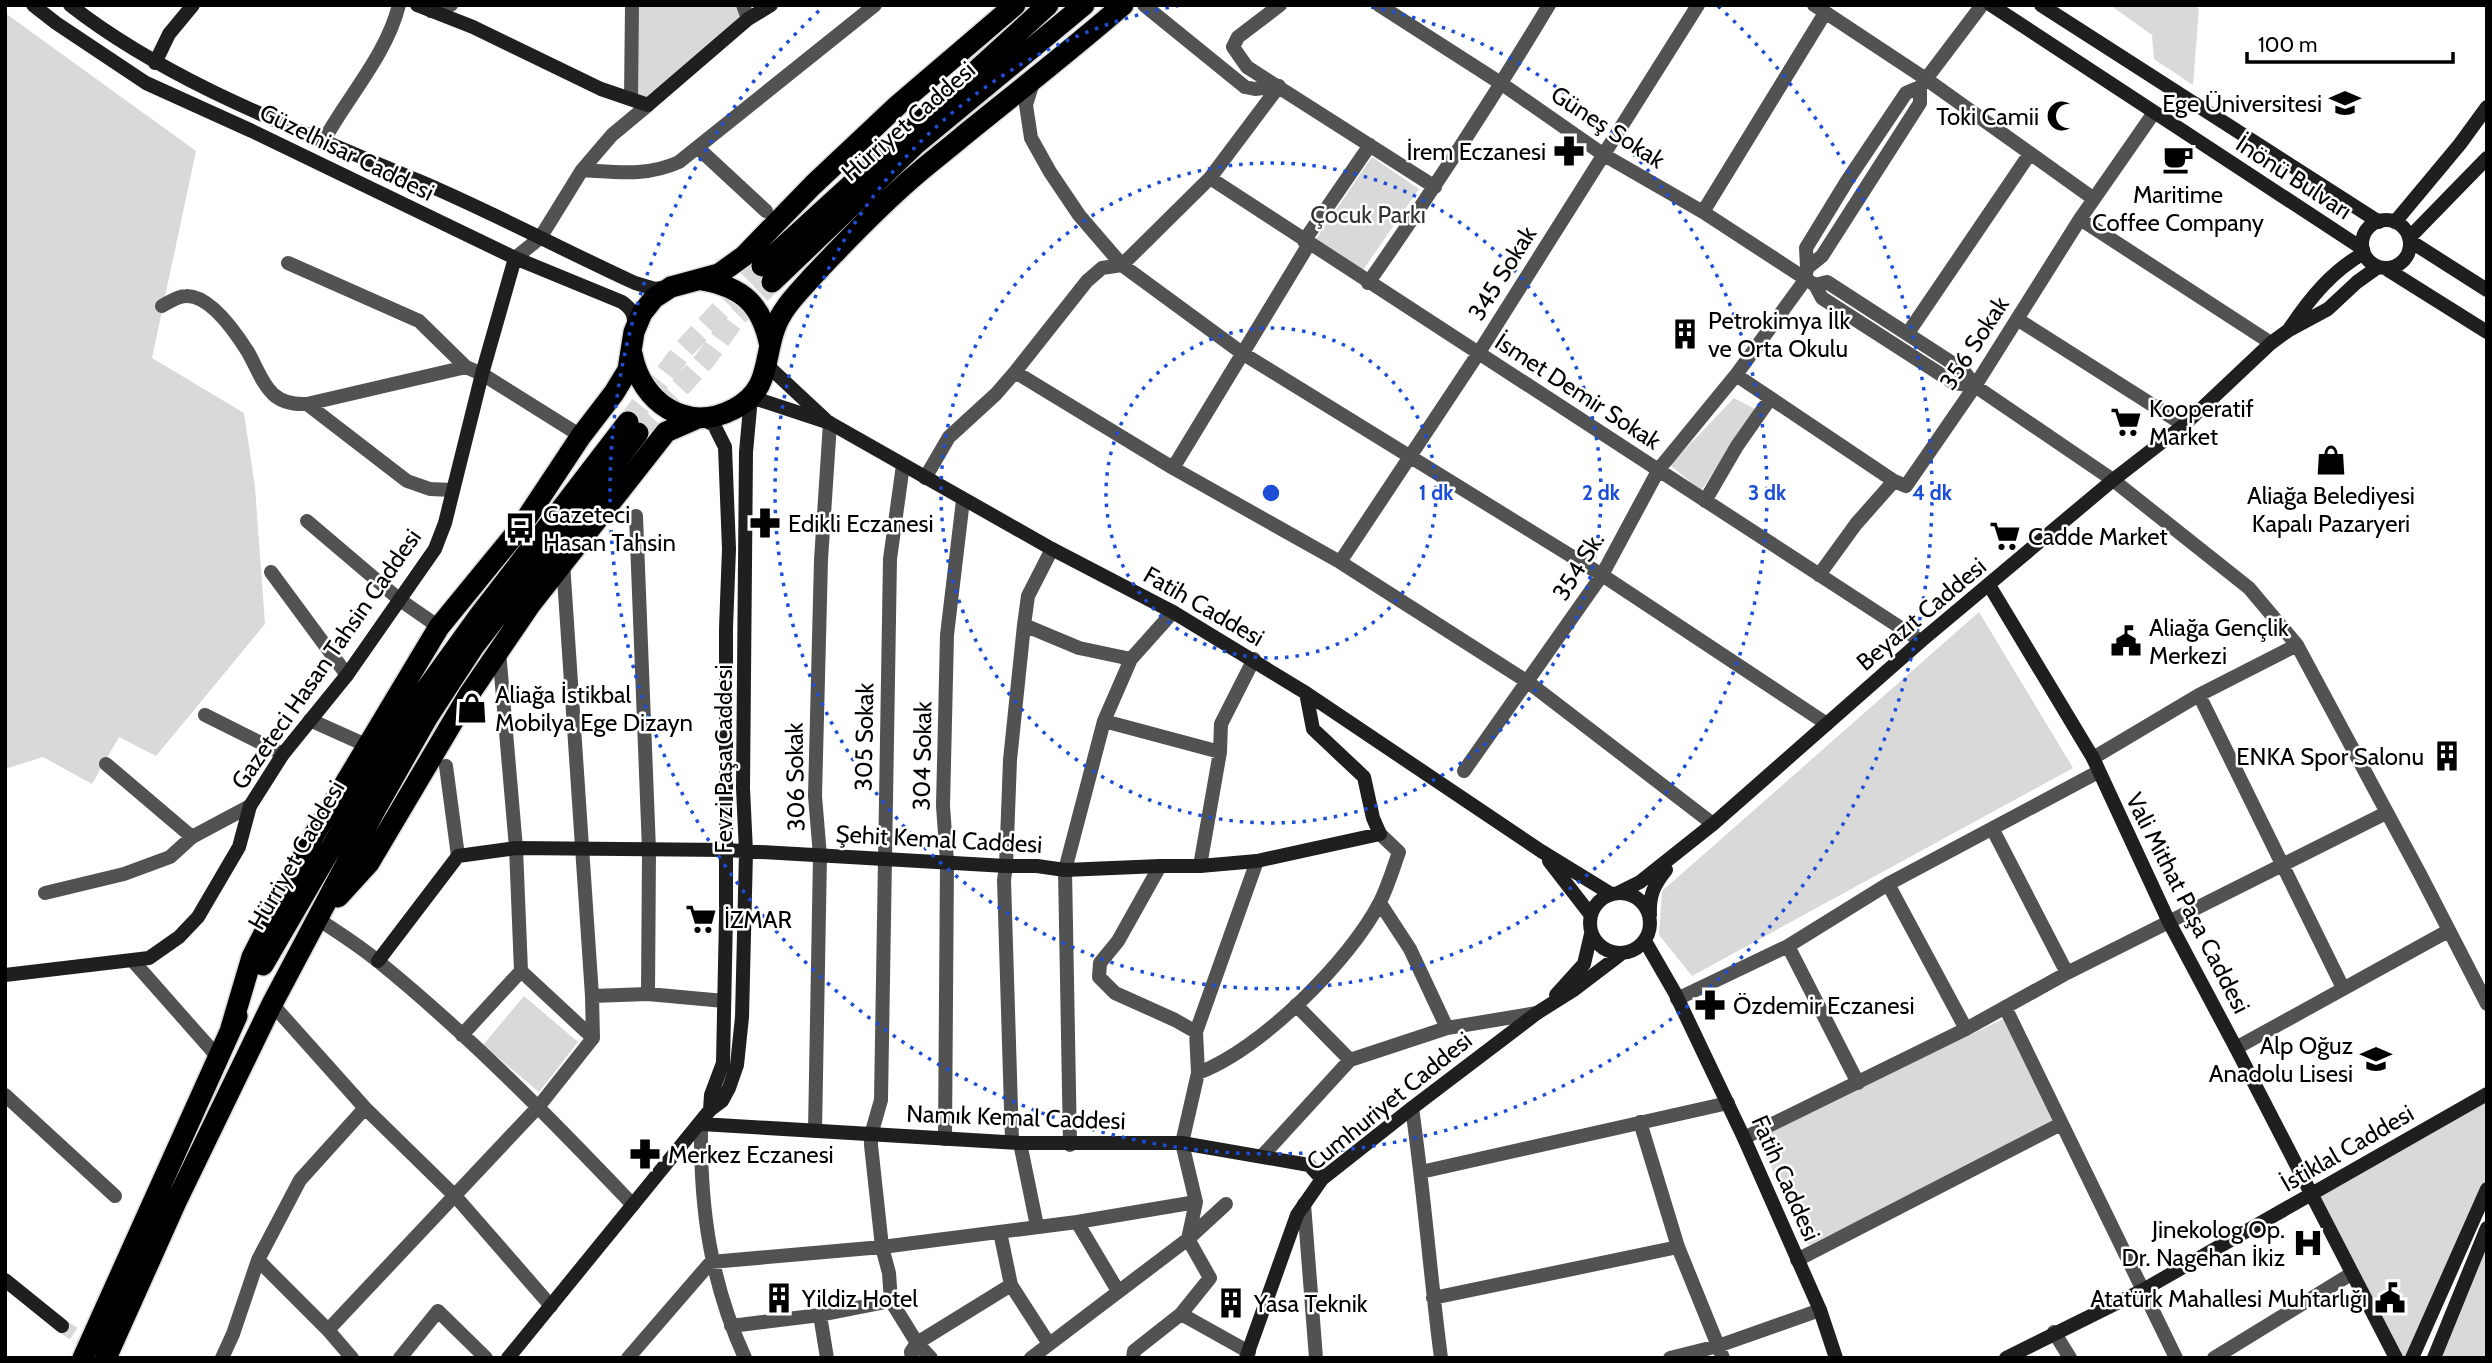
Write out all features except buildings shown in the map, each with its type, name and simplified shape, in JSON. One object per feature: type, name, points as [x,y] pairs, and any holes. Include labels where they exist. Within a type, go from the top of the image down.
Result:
[{"type":"highway","points":[[231,1028],[252,957],[314,835],[439,627],[520,528],[581,436],[621,382],[628,370],[642,313],[654,298],[671,287],[719,274],[744,256],[813,185],[898,105],[1015,5]]},
{"type":"highway","name":"Hürriyet Caddesi","points":[[1048,5],[767,274],[916,144],[1084,5]]},
{"type":"highway","points":[[633,342],[636,372],[646,390],[660,404],[678,414],[699,418],[718,416],[751,397],[761,383],[775,326],[786,307],[837,252],[903,185],[1123,5]]},
{"type":"highway","points":[[702,280],[732,288],[756,307],[766,326],[769,356]]},
{"type":"highway","points":[[318,919],[369,863],[468,696],[530,605],[666,432],[699,418]]},
{"type":"highway","name":"Hürriyet Caddesi","points":[[83,1358],[231,1028],[260,971],[412,709],[479,616],[633,428],[474,646],[427,718],[272,1004],[176,1202],[106,1358]]},
{"type":"street","name":"Güzelhisar Caddesi","points":[[33,5],[146,83],[515,258],[622,302],[635,317],[633,342]]},
{"type":"street","name":"Güzelhisar Caddesi","points":[[69,5],[155,63],[323,142],[422,183],[635,284],[655,289],[671,287]]},
{"type":"street","points":[[155,63],[169,34],[193,5]]},
{"type":"street","points":[[323,142],[340,111],[357,91],[394,25],[399,5]]},
{"type":"street","points":[[424,8],[450,5]]},
{"type":"street","points":[[631,98],[632,5]]},
{"type":"street","points":[[515,258],[540,238],[582,170],[612,135],[648,105],[746,12],[771,5]]},
{"type":"street","points":[[582,170],[660,170],[679,162],[875,5]]},
{"type":"street","points":[[1143,5],[1245,87],[1255,89],[1279,86]]},
{"type":"street","points":[[1280,5],[1238,37],[1233,47],[1247,67],[1435,187]]},
{"type":"street","name":"Güneş Sokak","points":[[1379,5],[1502,84],[1604,155],[1809,277],[1826,282],[1964,370],[1975,386],[2113,480],[2249,588],[2297,645],[2487,1004]]},
{"type":"street","points":[[1368,283],[1435,187],[1502,84],[1549,5]]},
{"type":"street","name":"345 Sokak","points":[[1340,562],[1478,354],[1698,5]]},
{"type":"street","name":"354 Sk.","points":[[1464,771],[1602,575],[1659,470],[1736,375],[1809,277],[1806,248],[1906,93],[1923,83],[1982,5]]},
{"type":"street","name":"İnönü Bulvarı","points":[[1991,5],[2363,251]]},
{"type":"street","name":"İnönü Bulvarı","points":[[2041,5],[2379,222]]},
{"type":"street","points":[[424,8],[473,27],[601,89],[648,105]]},
{"type":"street","points":[[1703,212],[1819,9],[2094,199]]},
{"type":"street","points":[[1035,78],[1026,106],[1031,138],[1079,215],[1122,265],[1242,353],[1602,575],[1827,724]]},
{"type":"street","points":[[925,478],[949,438],[1015,372],[1087,281],[1102,268],[1122,265],[1210,178],[1279,86]]},
{"type":"street","points":[[2395,222],[2487,107]]},
{"type":"street","name":"356 Sokak","points":[[1819,575],[1856,524],[1894,481],[1906,486],[1975,386],[2080,219],[2153,114]]},
{"type":"street","points":[[1173,468],[1306,242],[1370,145]]},
{"type":"street","points":[[698,148],[766,211]]},
{"type":"street","points":[[1908,333],[2029,155]]},
{"type":"street","points":[[2382,268],[2399,265],[2404,260],[2410,248],[2410,240],[2487,158]]},
{"type":"street","name":"İsmet Demir Sokak","points":[[1210,178],[1921,641]]},
{"type":"street","points":[[2080,219],[2272,344]]},
{"type":"street","points":[[2487,290],[2410,240],[2395,222],[2379,222],[2368,229],[2362,242],[2363,251],[2372,263],[2487,332]]},
{"type":"street","name":"Beyazıt Caddesi","points":[[2289,330],[2308,301],[2344,264],[2363,251]]},
{"type":"street","name":"Gazeteci Hasan Tahsin Caddesi","points":[[5,975],[149,958],[179,937],[198,917],[239,847],[250,806],[283,754],[347,675],[435,549],[445,523],[482,374],[515,258]]},
{"type":"street","points":[[288,263],[419,321],[466,367],[482,374],[581,436]]},
{"type":"street","name":"Beyazıt Caddesi","points":[[1679,852],[1921,641],[2113,480],[2184,425],[2272,344],[2289,330],[2328,309],[2357,282],[2382,268]]},
{"type":"street","name":"Güneş Sokak","points":[[1809,277],[1822,298],[1954,383],[1975,386]]},
{"type":"street","points":[[162,306],[184,296],[203,299],[236,335],[267,388],[291,405],[307,404],[466,367]]},
{"type":"street","points":[[2017,319],[2184,425]]},
{"type":"street","name":"Fatih Caddesi","points":[[769,356],[830,423]]},
{"type":"street","points":[[1015,372],[1173,468],[1340,562],[1528,682],[1713,824]]},
{"type":"street","points":[[1736,375],[1894,481]]},
{"type":"street","name":"Fatih Caddesi","points":[[751,397],[830,423],[1052,549],[1172,611],[1254,659],[1541,851],[1615,893],[1633,896],[1641,902],[1650,920]]},
{"type":"street","name":"Fevzi Paşa Caddesi","points":[[508,1358],[710,1111],[722,1101],[737,1065],[742,1017],[746,852],[743,788],[746,466],[751,397]]},
{"type":"street","points":[[1705,501],[1737,446],[1770,399]]},
{"type":"street","points":[[307,404],[407,481],[430,489],[452,490]]},
{"type":"street","name":"Fevzi Paşa Caddesi","points":[[699,418],[714,425],[725,447],[729,549],[723,1063],[711,1095],[710,1111]]},
{"type":"street","name":"306 Sokak","points":[[815,1131],[820,856],[816,768],[821,560],[830,423]]},
{"type":"street","name":"305 Sokak","points":[[871,1135],[881,1100],[890,559],[903,465]]},
{"type":"street","name":"304 Sokak","points":[[945,1139],[947,861],[943,806],[947,635],[963,500]]},
{"type":"street","points":[[636,516],[649,850],[648,994]]},
{"type":"street","points":[[307,521],[400,600],[439,627]]},
{"type":"street","points":[[1037,1226],[1016,1142],[1004,880],[1010,760],[1028,596],[1052,549]]},
{"type":"street","points":[[328,1330],[539,1106],[593,1038],[563,563]]},
{"type":"street","points":[[271,572],[347,675]]},
{"type":"street","name":"Vali Mithat Paşa Caddesi","points":[[1989,585],[2092,758],[2169,922],[2396,1358]]},
{"type":"street","points":[[1070,1145],[1065,870],[1104,721],[1131,659],[1172,611]]},
{"type":"street","points":[[1024,625],[1079,648],[1131,659]]},
{"type":"street","points":[[2092,758],[2199,695],[2297,645]]},
{"type":"street","points":[[499,651],[516,848],[521,971],[593,1038]]},
{"type":"street","points":[[1200,866],[1220,752],[1221,724],[1254,659]]},
{"type":"street","points":[[1198,1073],[1245,1048],[1308,995],[1345,954],[1380,903],[1399,852],[1380,834],[1373,818],[1364,777],[1312,729],[1306,693]]},
{"type":"street","points":[[2199,695],[2343,988]]},
{"type":"street","points":[[205,715],[283,754]]},
{"type":"street","points":[[310,720],[368,746]]},
{"type":"street","points":[[1104,721],[1220,752]]},
{"type":"street","points":[[106,764],[192,837]]},
{"type":"street","points":[[378,961],[458,856],[446,766]]},
{"type":"street","points":[[1677,999],[1788,946],[1888,884],[2098,772]]},
{"type":"street","points":[[45,893],[124,874],[170,857],[192,837],[250,806]]},
{"type":"street","points":[[1744,1138],[1966,1029],[2067,973],[2386,813]]},
{"type":"street","points":[[1993,830],[2067,973]]},
{"type":"street","name":"Şehit Kemal Caddesi","points":[[458,856],[516,848],[726,850],[1037,866],[1065,870],[1200,866],[1257,861],[1380,834]]},
{"type":"street","name":"Fatih Caddesi","points":[[1541,851],[1590,914]]},
{"type":"street","points":[[1679,852],[1654,884],[1649,900],[1650,920],[1641,944],[1621,954],[1604,949],[1596,943],[1591,934],[1590,914],[1595,905],[1640,882],[1679,852]]},
{"type":"street","points":[[1133,1358],[1135,1351],[1181,1314],[1210,1278],[1188,1239],[1196,1202],[1182,1143],[1198,1073],[1196,1032],[1257,861]]},
{"type":"street","points":[[1160,866],[1118,941],[1100,963],[1099,977],[1115,993],[1196,1032]]},
{"type":"street","points":[[1888,884],[1966,1029]]},
{"type":"street","points":[[1380,903],[1410,949],[1447,1028]]},
{"type":"street","points":[[318,919],[378,961],[462,1035],[539,1106],[633,1205]]},
{"type":"street","points":[[2236,1048],[2448,931]]},
{"type":"street","name":"Cumhuriyet Caddesi","points":[[1537,1013],[1584,964],[1591,934]]},
{"type":"street","name":"Fatih Caddesi","points":[[1641,944],[1677,999],[1686,1021]]},
{"type":"street","name":"Fatih Caddesi","points":[[1641,944],[1686,1021],[1728,1103],[1820,1310],[1836,1358]]},
{"type":"street","points":[[1788,946],[1858,1083]]},
{"type":"street","name":"Cumhuriyet Caddesi","points":[[1247,1355],[1297,1215],[1322,1179],[1537,1013],[1575,989],[1621,954]]},
{"type":"street","points":[[133,961],[217,1056]]},
{"type":"street","points":[[462,1035],[521,971]]},
{"type":"street","points":[[592,996],[648,994],[724,1002]]},
{"type":"street","points":[[272,1004],[365,1108],[456,1197],[551,1306]]},
{"type":"street","points":[[1296,1005],[1350,1060]]},
{"type":"street","points":[[2005,1007],[2176,1358]]},
{"type":"street","points":[[1262,1156],[1350,1060],[1447,1028],[1537,1013]]},
{"type":"street","points":[[2463,1108],[2487,1085]]},
{"type":"street","name":"İstiklal Caddesi","points":[[2006,1358],[2143,1290],[2487,1094]]},
{"type":"street","points":[[5,1095],[115,1196]]},
{"type":"street","points":[[1421,1172],[1728,1103]]},
{"type":"street","points":[[222,1358],[258,1260],[300,1180],[365,1108]]},
{"type":"street","points":[[1412,1108],[1441,1358]]},
{"type":"street","points":[[1640,1122],[1678,1247],[1720,1352]]},
{"type":"street","points":[[701,1124],[700,1174],[711,1262],[731,1326],[745,1358]]},
{"type":"street","name":"Namık Kemal Caddesi","points":[[701,1124],[1070,1145],[1182,1143],[1308,1165],[1322,1179]]},
{"type":"street","points":[[1797,1260],[2061,1125]]},
{"type":"street","points":[[871,1135],[882,1247],[889,1273],[891,1301],[931,1358]]},
{"type":"street","points":[[2412,1358],[2487,1189]]},
{"type":"street","points":[[628,1358],[711,1262],[882,1247],[1077,1222],[1196,1202]]},
{"type":"street","points":[[1031,1358],[1188,1239],[1226,1204]]},
{"type":"street","points":[[1304,1204],[1316,1358]]},
{"type":"street","points":[[1077,1222],[1118,1291]]},
{"type":"street","points":[[2434,1358],[2487,1228]]},
{"type":"street","points":[[1000,1231],[1011,1285],[1049,1344]]},
{"type":"street","points":[[1433,1298],[1678,1247]]},
{"type":"street","points":[[2449,1319],[2487,1248]]},
{"type":"street","points":[[258,1260],[352,1358]]},
{"type":"street","points":[[2214,1358],[2351,1274]]},
{"type":"street","points":[[912,1358],[911,1352],[918,1343],[1011,1285]]},
{"type":"street","points":[[7,1286],[62,1326]]},
{"type":"street","points":[[731,1326],[820,1315],[891,1301]]},
{"type":"street","points":[[1670,1358],[1720,1352],[1820,1310]]},
{"type":"street","points":[[400,1358],[438,1311],[486,1358]]},
{"type":"street","points":[[1181,1314],[1247,1355]]},
{"type":"street","points":[[820,1315],[827,1358]]},
{"type":"street","points":[[2054,1332],[2070,1358]]},
{"type":"green space","points":[[632,5],[743,5],[748,19],[648,105],[631,98]]},
{"type":"green space","points":[[2110,5],[2194,5],[2199,9],[2193,85],[2154,59],[2152,35]]},
{"type":"green space","points":[[5,13],[196,151],[152,358],[244,413],[255,487],[265,624],[156,756],[119,737],[92,784],[43,757],[5,769]]},
{"type":"green space","name":"Çocuk Parkı","points":[[1372,157],[1419,189],[1363,270],[1316,239]]},
{"type":"green space","points":[[1734,398],[1755,409],[1701,491],[1670,465]]},
{"type":"green space","points":[[1979,612],[2073,768],[1692,976],[1659,935],[1662,891]]},
{"type":"green space","points":[[524,996],[578,1042],[539,1092],[483,1045]]},
{"type":"green space","points":[[2003,1019],[2055,1126],[1809,1245],[1757,1138]]},
{"type":"green space","points":[[2487,1094],[2487,1189],[2412,1358],[2396,1358],[2313,1195]]},
{"type":"green space","points":[[2487,1248],[2487,1358],[2434,1358],[2449,1319]]},
{"type":"tunnel","points":[[628,422],[684,349],[762,266]]},
{"type":"tunnel","points":[[638,433],[705,360],[737,316],[772,282]]},
{"type":"tunnel","points":[[62,1326],[94,1347]]},
{"type":"place","name":"Ege Üniversitesi","points":[[2345,103]]},
{"type":"place","name":"Toki Camii","points":[[2062,116]]},
{"type":"place","name":"İrem Eczanesi","points":[[1569,151]]},
{"type":"place","name":"Maritime Coffee Company","points":[[2178,159]]},
{"type":"place","name":"Petrokimya İlk ve Orta Okulu","points":[[1685,334]]},
{"type":"place","name":"Kooperatif Market","points":[[2126,422]]},
{"type":"place","name":"Aliağa Belediyesi Kapalı Pazaryeri","points":[[2331,460]]},
{"type":"place","name":"Edikli Eczanesi","points":[[765,523]]},
{"type":"place","name":"Gazeteci Hasan Tahsin","points":[[520,528]]},
{"type":"place","name":"Cadde Market","points":[[2005,536]]},
{"type":"place","name":"Aliağa Gençlik Merkezi","points":[[2126,641]]},
{"type":"place","name":"Aliağa İstikbal Mobilya Ege Dizayn","points":[[472,708]]},
{"type":"place","name":"ENKA Spor Salonu","points":[[2447,756]]},
{"type":"place","name":"İZMAR","points":[[701,919]]},
{"type":"place","name":"Özdemir Eczanesi","points":[[1710,1005]]},
{"type":"place","name":"Alp Oğuz Anadolu Lisesi","points":[[2376,1059]]},
{"type":"place","name":"Merkez Eczanesi","points":[[645,1154]]},
{"type":"place","name":"Jinekolog Op. Dr. Nagehan İkiz","points":[[2308,1243]]},
{"type":"place","name":"Yildiz Hotel","points":[[779,1298]]},
{"type":"place","name":"Atatürk Mahallesi Muhtarlığı","points":[[2390,1298]]},
{"type":"place","name":"Yasa Teknik","points":[[1231,1303]]}]
